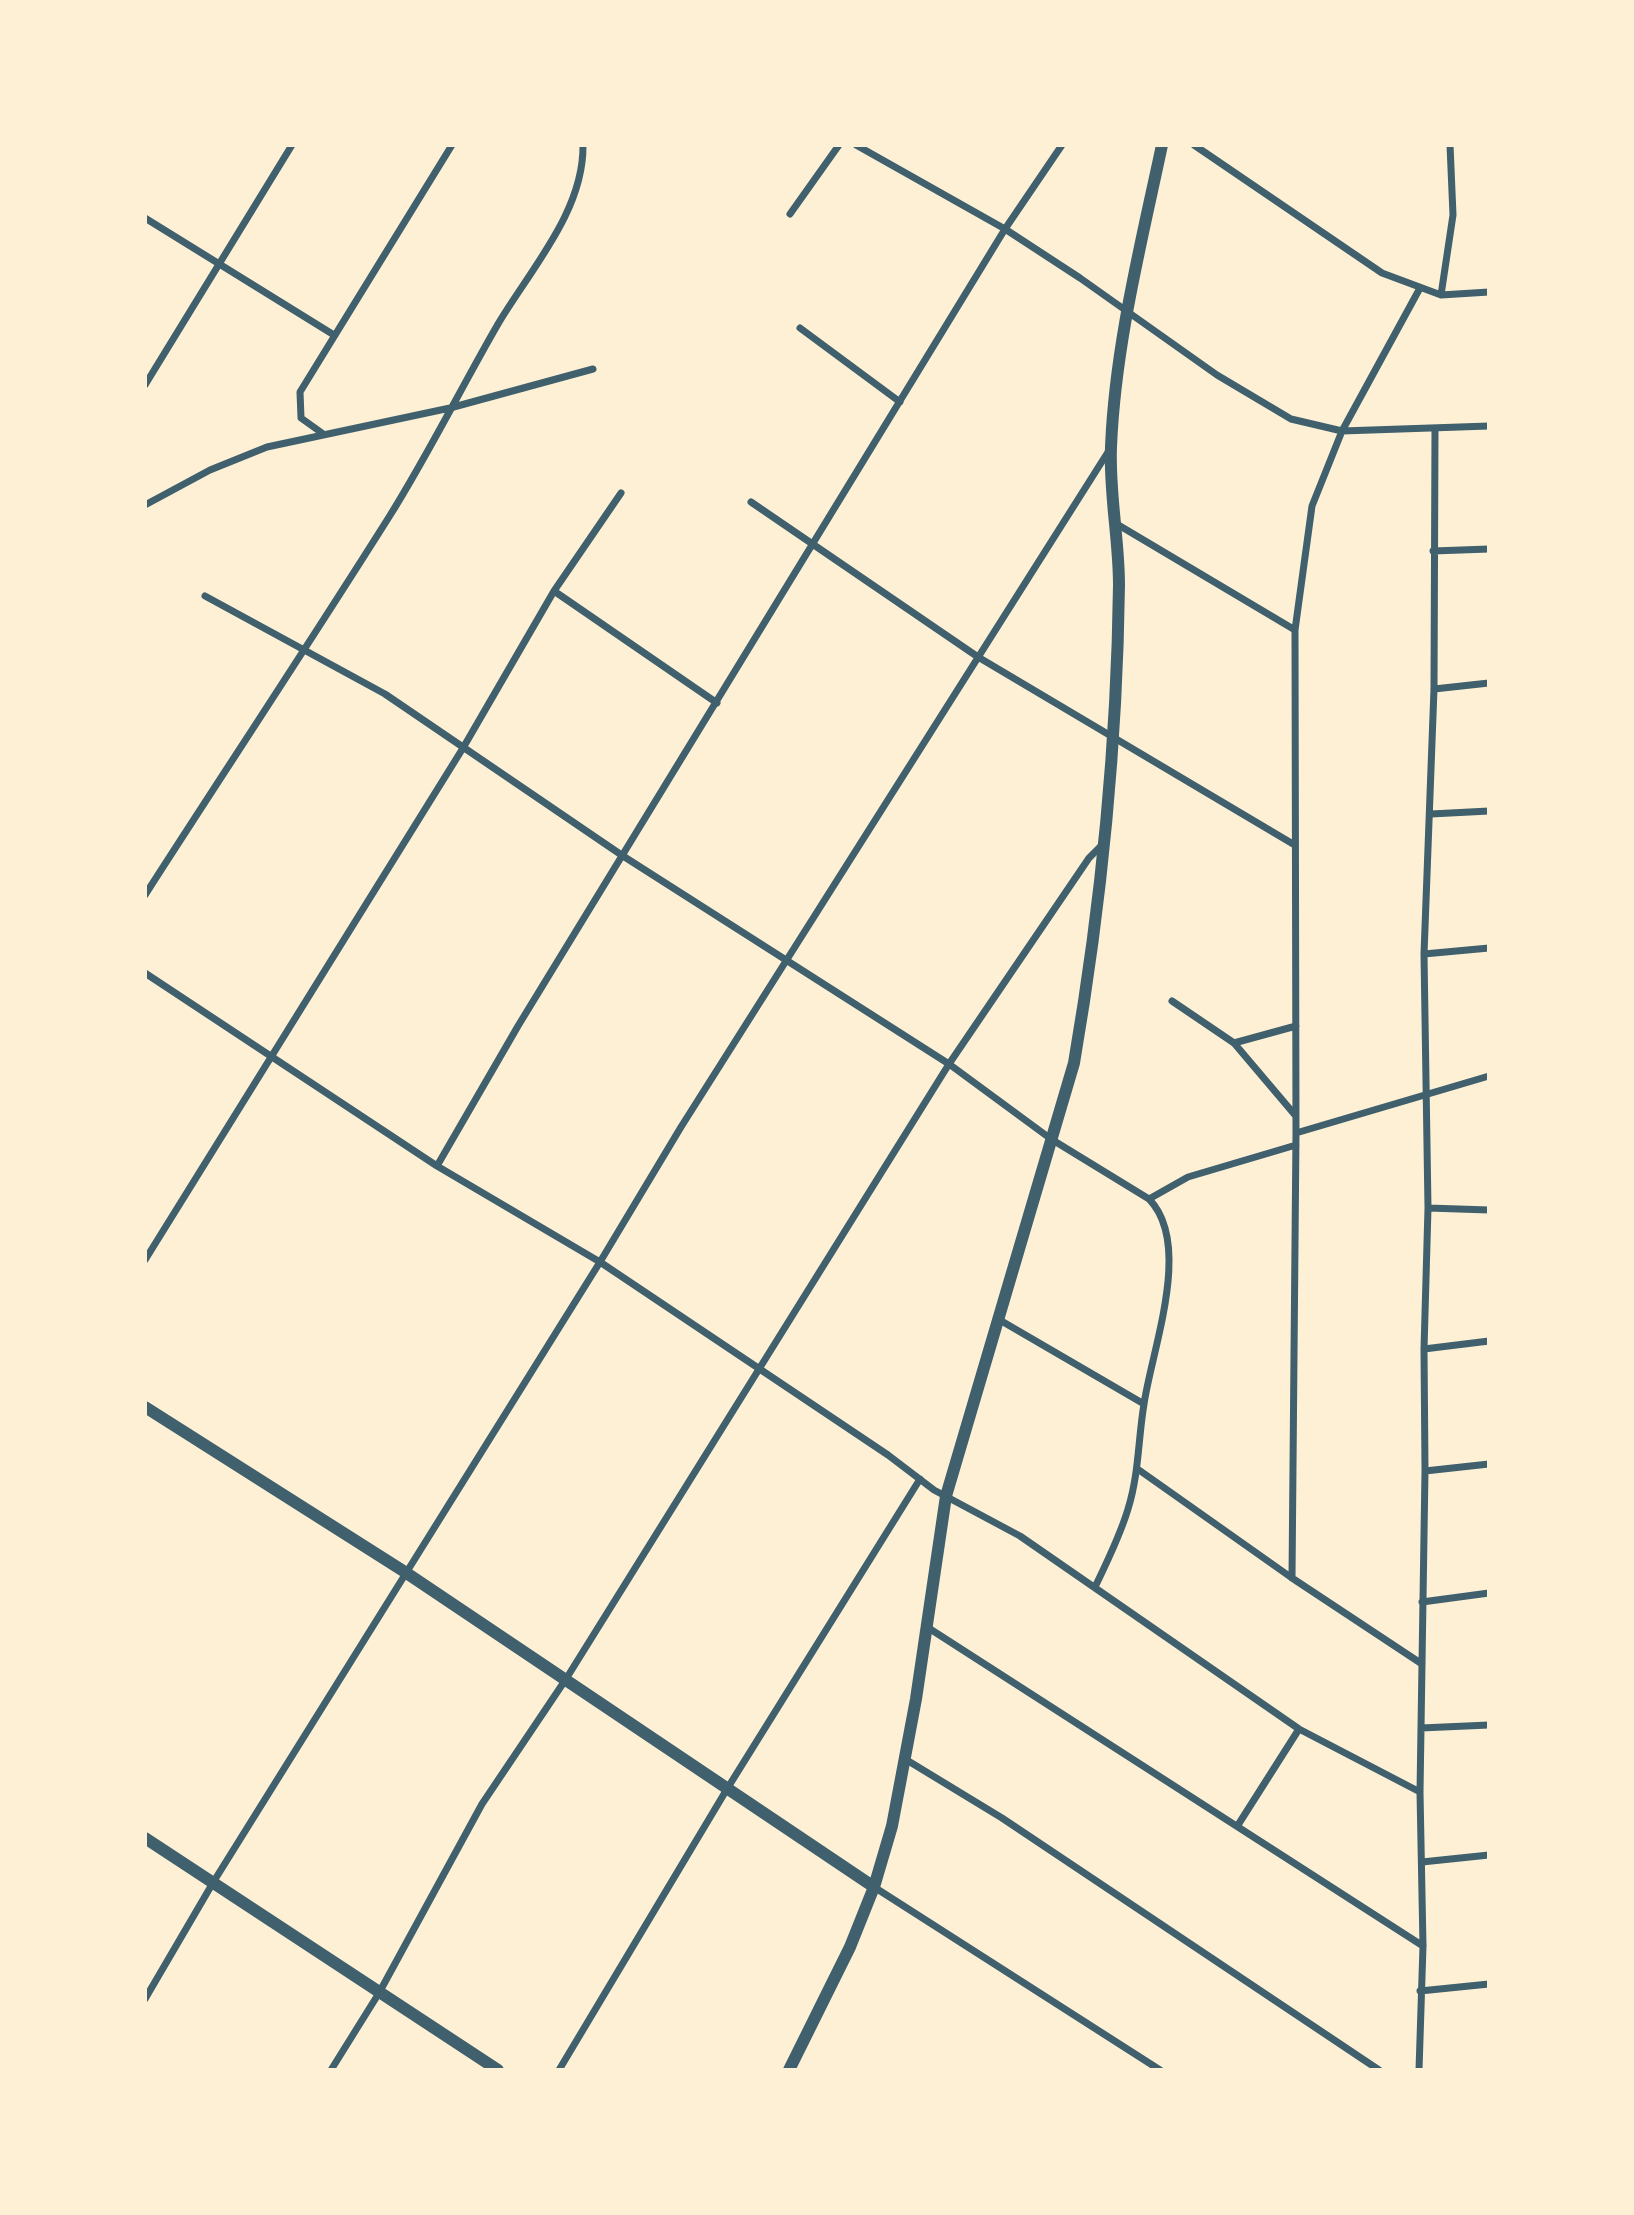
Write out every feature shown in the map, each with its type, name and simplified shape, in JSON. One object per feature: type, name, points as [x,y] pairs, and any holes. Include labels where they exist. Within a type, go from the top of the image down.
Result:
[{"type":"street","points":[[145,385],[292,145]]},
{"type":"street","points":[[322,433],[302,418],[298,408],[300,392],[452,145]]},
{"type":"street","points":[[145,895],[390,515],[559,225],[576,190],[583,165],[583,145]]},
{"type":"street","points":[[790,214],[839,145]]},
{"type":"street","points":[[856,145],[1004,229],[1252,398],[1291,419],[1342,431],[1489,426]]},
{"type":"street","points":[[437,1166],[1004,229],[1062,145]]},
{"type":"street","points":[[789,2070],[850,1947],[874,1887],[892,1826],[927,1626],[946,1496],[1076,1052],[1103,844],[1111,733],[1119,582],[1111,448],[1128,312],[1163,145]]},
{"type":"street","points":[[1194,145],[1382,273],[1441,295],[1489,292]]},
{"type":"street","points":[[1441,295],[1453,215],[1450,145]]},
{"type":"street","points":[[145,218],[334,335]]},
{"type":"street","points":[[1292,1578],[1296,1146],[1294,630],[1312,506],[1342,431],[1420,288]]},
{"type":"street","points":[[800,328],[900,402]]},
{"type":"street","points":[[145,505],[210,470],[267,447],[322,433],[450,408],[593,369]]},
{"type":"street","points":[[1419,2070],[1423,1946],[1420,1792],[1428,1208],[1424,954],[1434,689],[1435,429]]},
{"type":"street","points":[[145,1999],[214,1881],[600,1262],[681,1127],[1111,448]]},
{"type":"street","points":[[145,1261],[463,748],[554,591],[621,493]]},
{"type":"street","points":[[751,502],[813,547],[978,657],[1111,733],[1293,844]]},
{"type":"street","points":[[1114,523],[1294,630]]},
{"type":"street","points":[[1433,551],[1489,549]]},
{"type":"street","points":[[554,591],[717,703]]},
{"type":"street","points":[[205,596],[385,694],[623,856],[949,1064],[1051,1139],[1149,1199],[1160,1210],[1166,1226],[1167,1291],[1164,1321],[1144,1404],[1139,1470],[1128,1511],[1095,1587]]},
{"type":"street","points":[[1434,689],[1489,683]]},
{"type":"street","points":[[1431,814],[1489,811]]},
{"type":"street","points":[[331,2070],[379,1993],[482,1804],[566,1679],[949,1064],[1089,858],[1103,844]]},
{"type":"street","points":[[1424,954],[1489,948]]},
{"type":"street","points":[[145,973],[272,1060],[437,1166],[600,1262],[946,1496],[1020,1535],[1299,1729],[1420,1792]]},
{"type":"street","points":[[1172,1001],[1234,1043],[1296,1115]]},
{"type":"street","points":[[1234,1043],[1296,1026]]},
{"type":"street","points":[[1296,1133],[1489,1076]]},
{"type":"street","points":[[1149,1199],[1188,1177],[1296,1146]]},
{"type":"street","points":[[1428,1208],[1489,1210]]},
{"type":"street","points":[[997,1319],[1144,1404]]},
{"type":"street","points":[[1424,1349],[1489,1341]]},
{"type":"street","points":[[145,1408],[405,1572],[874,1887],[1160,2070]]},
{"type":"street","points":[[1425,1471],[1489,1464]]},
{"type":"street","points":[[1139,1470],[1292,1578],[1422,1664]]},
{"type":"street","points":[[559,2070],[727,1789],[920,1479]]},
{"type":"street","points":[[1422,1602],[1489,1593]]},
{"type":"street","points":[[927,1626],[1423,1946]]},
{"type":"street","points":[[1421,1728],[1489,1725]]},
{"type":"street","points":[[1238,1825],[1299,1729]]},
{"type":"street","points":[[905,1759],[1002,1818],[1379,2070]]},
{"type":"street","points":[[145,1838],[498,2070]]},
{"type":"street","points":[[1422,1862],[1489,1855]]},
{"type":"street","points":[[1420,1991],[1489,1984]]}]
